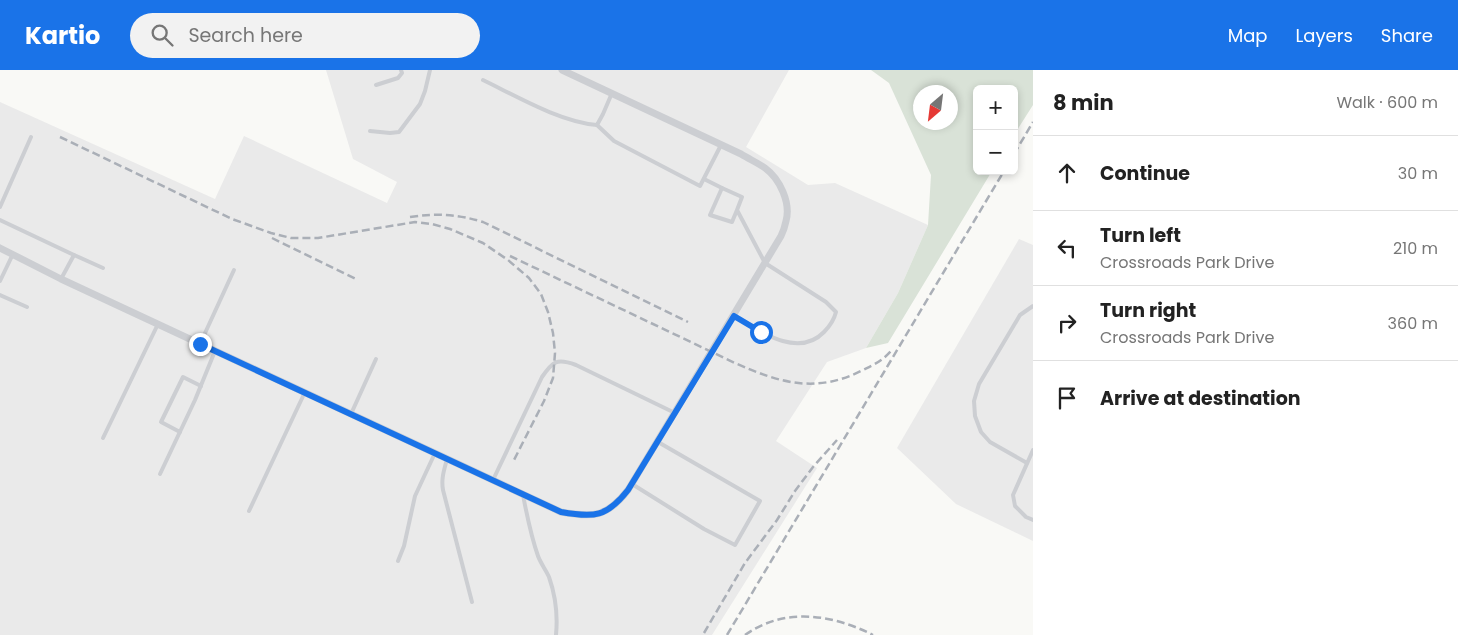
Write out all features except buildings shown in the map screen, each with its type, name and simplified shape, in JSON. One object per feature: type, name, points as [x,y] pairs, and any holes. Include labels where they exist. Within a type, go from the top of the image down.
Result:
[{"type":"street","points":[[0,248],[61,279],[561,512],[579,516],[606,511],[618,503],[632,484],[734,316],[781,236],[787,221],[787,210],[782,190],[775,177],[764,167],[562,70]]},
{"type":"lane","points":[[376,84],[398,78],[402,74],[402,70]]},
{"type":"lane","points":[[370,130],[390,133],[399,132],[420,104],[430,70]]},
{"type":"lane","points":[[483,80],[560,117],[597,125],[614,141],[700,186],[721,145]]},
{"type":"lane","points":[[597,125],[612,94]]},
{"type":"lane","points":[[0,207],[31,137]]},
{"type":"lane","points":[[704,178],[742,197],[732,222],[710,215],[722,188]]},
{"type":"lane","points":[[734,316],[761,332],[792,344],[806,343],[820,336],[834,319],[836,312],[826,302],[765,263],[737,210]]},
{"type":"lane","points":[[0,220],[103,268]]},
{"type":"lane","points":[[0,281],[13,254]]},
{"type":"lane","points":[[61,279],[74,255]]},
{"type":"lane","points":[[200,344],[234,270]]},
{"type":"lane","points":[[0,295],[27,307]]},
{"type":"lane","points":[[1027,463],[990,442],[981,432],[975,416],[974,401],[979,384],[1020,315],[1033,306]]},
{"type":"lane","points":[[103,438],[158,324]]},
{"type":"lane","points":[[160,474],[201,386],[215,351]]},
{"type":"lane","points":[[351,414],[376,359]]},
{"type":"lane","points":[[492,481],[542,378],[554,362],[568,362],[576,365],[675,413]]},
{"type":"lane","points":[[180,432],[161,422],[183,377],[201,386]]},
{"type":"lane","points":[[249,511],[305,392]]},
{"type":"lane","points":[[632,484],[704,529],[735,545],[760,501],[658,442]]},
{"type":"lane","points":[[1033,452],[1012,495],[1015,506],[1026,517],[1033,520]]},
{"type":"lane","points":[[398,561],[404,546],[415,496],[434,454]]},
{"type":"lane","points":[[447,460],[443,473],[443,490],[472,602]]},
{"type":"lane","points":[[522,495],[529,527],[539,558],[556,598],[558,618],[556,635]]},
{"type":"shaded area","points":[[326,70],[789,70],[746,147],[808,185],[835,183],[928,225],[898,293],[866,348],[827,362],[776,441],[817,468],[712,635],[0,635],[0,102],[215,199],[244,136],[387,203],[397,182],[353,159]]},
{"type":"shaded area","points":[[871,70],[1033,70],[1033,105],[1018,129],[1018,85],[973,85],[973,175],[990,175],[888,343],[866,348],[898,293],[928,225],[931,175],[889,83]]},
{"type":"shaded area","points":[[1019,239],[1033,245],[1033,541],[956,504],[897,448]]},
{"type":"railway","points":[[1018,147],[1033,122]]},
{"type":"railway","points":[[60,137],[232,219],[271,233],[291,238],[318,238],[415,222],[450,229],[483,243],[508,260],[529,278],[541,294],[553,333],[555,353],[553,378],[544,401],[514,460]]},
{"type":"railway","points":[[727,635],[1002,175]]},
{"type":"railway","points":[[410,217],[447,215],[483,222],[688,322]]},
{"type":"railway","points":[[272,238],[358,280]]},
{"type":"railway","points":[[510,256],[735,363],[767,376],[783,380],[814,384],[829,382],[863,370],[875,364],[891,351]]},
{"type":"railway","points":[[704,633],[745,563],[777,520],[795,491],[837,440]]},
{"type":"railway","points":[[745,635],[760,626],[792,617],[825,618],[841,622],[873,635]]},
{"type":"route","points":[[200,344],[522,495],[561,512],[579,516],[606,511],[618,503],[628,490],[734,316],[761,332]]}]
